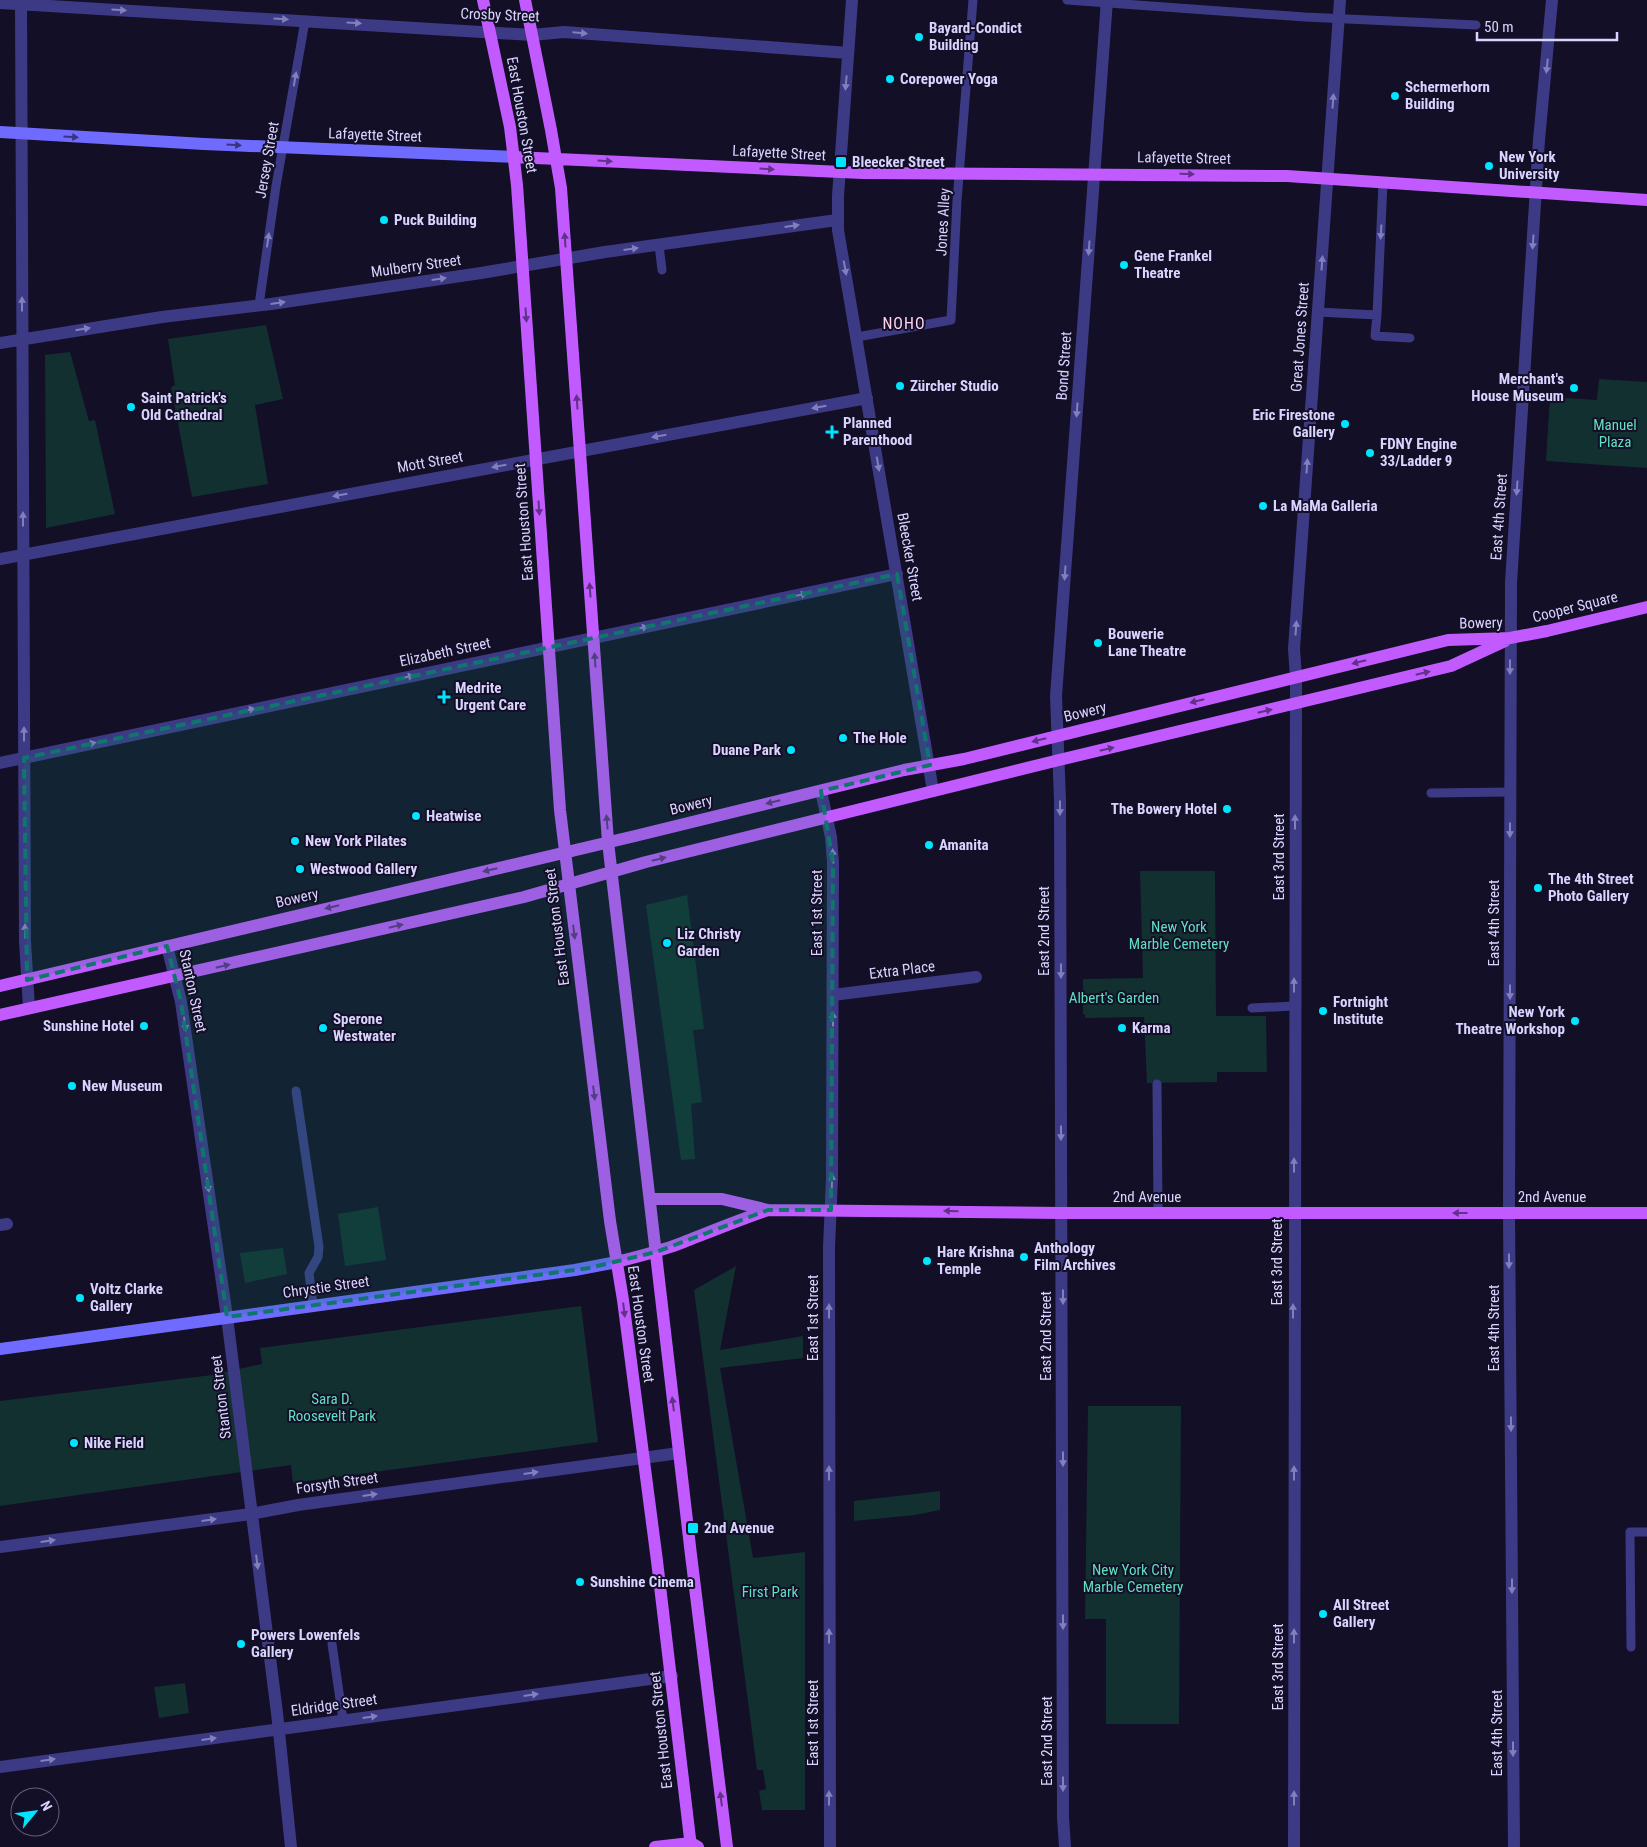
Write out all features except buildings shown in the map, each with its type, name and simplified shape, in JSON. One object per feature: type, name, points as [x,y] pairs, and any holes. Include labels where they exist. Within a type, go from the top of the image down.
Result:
[{"type":"main road","name":"East Houston Street","points":[[483,0],[510,127],[517,185],[564,852],[693,1846]]},
{"type":"main road","name":"East Houston Street","points":[[525,0],[561,188],[608,842],[727,1847]]},
{"type":"main road","name":"Lafayette Street","points":[[0,132],[283,148],[839,172],[1287,176],[1647,200]]},
{"type":"main road","name":"Cooper Square","points":[[1510,638],[1647,606]]},
{"type":"main road","name":"Bowery","points":[[0,986],[904,770],[964,759],[1448,640],[1510,638]]},
{"type":"main road","name":"Bowery","points":[[0,1016],[524,896],[612,871],[827,817],[1451,666],[1510,638]]},
{"type":"main road","points":[[650,1199],[722,1199],[768,1210]]},
{"type":"main road","name":"2nd Avenue","points":[[656,1252],[768,1210],[1062,1213],[1647,1213]]},
{"type":"main road","name":"Chrystie Street","points":[[0,1349],[582,1269],[656,1252]]},
{"type":"main road","points":[[655,1847],[693,1846]]},
{"type":"street","name":"Bleecker Street","points":[[852,0],[837,220],[933,791]]},
{"type":"street","name":"Great Jones Street","points":[[1296,677],[1295,641],[1340,0]]},
{"type":"street","name":"East 4th Street","points":[[1514,1847],[1509,1213],[1511,584],[1536,193],[1552,0]]},
{"type":"street","name":"Bond Street","points":[[1058,735],[1056,696],[1107,1]]},
{"type":"street","name":"Crosby Street","points":[[0,3],[21,2],[532,35],[564,32],[848,53]]},
{"type":"street","points":[[21,2],[25,941],[29,1008]]},
{"type":"street","name":"Mulberry Street","points":[[0,343],[162,317],[259,305],[837,220]]},
{"type":"street","name":"Mott Street","points":[[0,559],[867,398]]},
{"type":"street","name":"Elizabeth Street","points":[[0,763],[897,574]]},
{"type":"street","name":"East 3rd Street","points":[[1294,1847],[1296,677]]},
{"type":"street","name":"East 2nd Street","points":[[1058,735],[1062,1213],[1063,1817],[1065,1847]]},
{"type":"street","name":"East 1st Street","points":[[821,791],[827,817],[833,862],[831,1210],[829,1247],[830,1847]]},
{"type":"street","name":"Stanton Street","points":[[167,946],[182,1002],[227,1317],[291,1847]]},
{"type":"street","name":"Extra Place","points":[[833,995],[976,977]]},
{"type":"street","name":"Forsyth Street","points":[[0,1548],[679,1453]]},
{"type":"street","name":"Eldridge Street","points":[[0,1767],[672,1676]]},
{"type":"lane","name":"Jones Alley","points":[[857,337],[951,320],[959,174],[973,0]]},
{"type":"lane","points":[[1067,0],[1107,1],[1339,19],[1476,25]]},
{"type":"lane","name":"Jersey Street","points":[[259,305],[276,186],[306,21]]},
{"type":"lane","points":[[1383,183],[1375,336],[1410,338]]},
{"type":"lane","points":[[659,245],[662,270]]},
{"type":"lane","points":[[1318,312],[1376,315]]},
{"type":"lane","points":[[1431,793],[1510,792]]},
{"type":"lane","points":[[1252,1008],[1294,1006]]},
{"type":"lane","points":[[1157,1084],[1158,1213]]},
{"type":"lane","points":[[296,1091],[319,1247],[318,1257],[309,1273],[313,1305]]},
{"type":"lane","points":[[1631,1648],[1630,1532],[1647,1532]]},
{"type":"lane","points":[[332,1644],[343,1720]]},
{"type":"highlighted area","points":[[897,574],[930,765],[821,791],[833,862],[831,1210],[768,1210],[656,1252],[589,1268],[227,1317],[181,1002],[167,946],[27,980],[24,758]]},
{"type":"green space","points":[[266,325],[283,399],[255,405],[268,484],[192,497],[171,387],[175,385],[168,339]]},
{"type":"green space","points":[[70,352],[89,421],[95,420],[115,514],[46,528],[45,355]]},
{"type":"green space","name":"Manuel Plaza","points":[[1599,379],[1647,382],[1647,468],[1546,461],[1550,397],[1597,400]]},
{"type":"green space","name":"New York Marble Cemetery","points":[[1140,871],[1215,871],[1216,1016],[1266,1016],[1267,1072],[1217,1072],[1217,1082],[1147,1083],[1144,1017],[1085,1018],[1085,1014],[1083,1014],[1083,979],[1143,978]]},
{"type":"green space","points":[[687,895],[704,1029],[693,1030],[702,1102],[691,1104],[695,1159],[681,1160],[646,905]]},
{"type":"green space","points":[[378,1207],[386,1260],[345,1266],[338,1214]]},
{"type":"green space","points":[[283,1248],[287,1274],[245,1283],[240,1253]]},
{"type":"green space","name":"First Park","points":[[736,1266],[720,1350],[803,1336],[803,1358],[720,1368],[753,1558],[805,1552],[805,1810],[762,1810],[759,1791],[766,1789],[763,1770],[757,1770],[694,1290]]},
{"type":"green space","name":"Sara D. Roosevelt Park","points":[[581,1306],[598,1442],[293,1483],[291,1465],[0,1506],[0,1401],[212,1375],[262,1364],[260,1348]]},
{"type":"green space","name":"New York City Marble Cemetery","points":[[1088,1406],[1181,1406],[1179,1724],[1106,1724],[1106,1619],[1085,1619]]},
{"type":"green space","points":[[940,1491],[940,1510],[915,1515],[854,1521],[854,1501]]},
{"type":"green space","points":[[185,1683],[189,1713],[159,1718],[154,1687]]},
{"type":"place","name":"Bayard-Condict Building","points":[[919,37]]},
{"type":"place","name":"Corepower Yoga","points":[[890,79]]},
{"type":"place","name":"Schermerhorn Building","points":[[1395,96]]},
{"type":"place","name":"Bleecker Street","points":[[841,162]]},
{"type":"place","name":"New York University","points":[[1489,166]]},
{"type":"place","name":"Puck Building","points":[[384,220]]},
{"type":"place","name":"Gene Frankel Theatre","points":[[1124,265]]},
{"type":"place","name":"Zürcher Studio","points":[[900,386]]},
{"type":"place","name":"Merchant's House Museum","points":[[1574,388]]},
{"type":"place","name":"Saint Patrick's Old Cathedral","points":[[131,407]]},
{"type":"place","name":"Eric Firestone Gallery","points":[[1345,424]]},
{"type":"place","name":"Planned Parenthood","points":[[832,432]]},
{"type":"place","name":"FDNY Engine 33/Ladder 9","points":[[1370,453]]},
{"type":"place","name":"La MaMa Galleria","points":[[1263,506]]},
{"type":"place","name":"Bouwerie Lane Theatre","points":[[1098,643]]},
{"type":"place","name":"Medrite Urgent Care","points":[[444,697]]},
{"type":"place","name":"The Hole","points":[[843,738]]},
{"type":"place","name":"Duane Park","points":[[791,750]]},
{"type":"place","name":"The Bowery Hotel","points":[[1227,809]]},
{"type":"place","name":"Heatwise","points":[[416,816]]},
{"type":"place","name":"New York Pilates","points":[[295,841]]},
{"type":"place","name":"Amanita","points":[[929,845]]},
{"type":"place","name":"Westwood Gallery","points":[[300,869]]},
{"type":"place","name":"The 4th Street Photo Gallery","points":[[1538,888]]},
{"type":"place","name":"Liz Christy Garden","points":[[667,943]]},
{"type":"place","name":"Fortnight Institute","points":[[1323,1011]]},
{"type":"place","name":"New York Theatre Workshop","points":[[1575,1021]]},
{"type":"place","name":"Sunshine Hotel","points":[[144,1026]]},
{"type":"place","name":"Sperone Westwater","points":[[323,1028]]},
{"type":"place","name":"Karma","points":[[1122,1028]]},
{"type":"place","name":"New Museum","points":[[72,1086]]},
{"type":"place","name":"Anthology Film Archives","points":[[1024,1257]]},
{"type":"place","name":"Hare Krishna Temple","points":[[927,1261]]},
{"type":"place","name":"Voltz Clarke Gallery","points":[[80,1298]]},
{"type":"place","name":"Nike Field","points":[[74,1443]]},
{"type":"place","name":"2nd Avenue","points":[[693,1528]]},
{"type":"place","name":"Sunshine Cinema","points":[[580,1582]]},
{"type":"place","name":"All Street Gallery","points":[[1323,1614]]},
{"type":"place","name":"Powers Lowenfels Gallery","points":[[241,1644]]},
{"type":"district","name":"NOHO","points":[[904,323]]},
{"type":"park label","name":"Albert's Garden","points":[[1114,998]]}]
